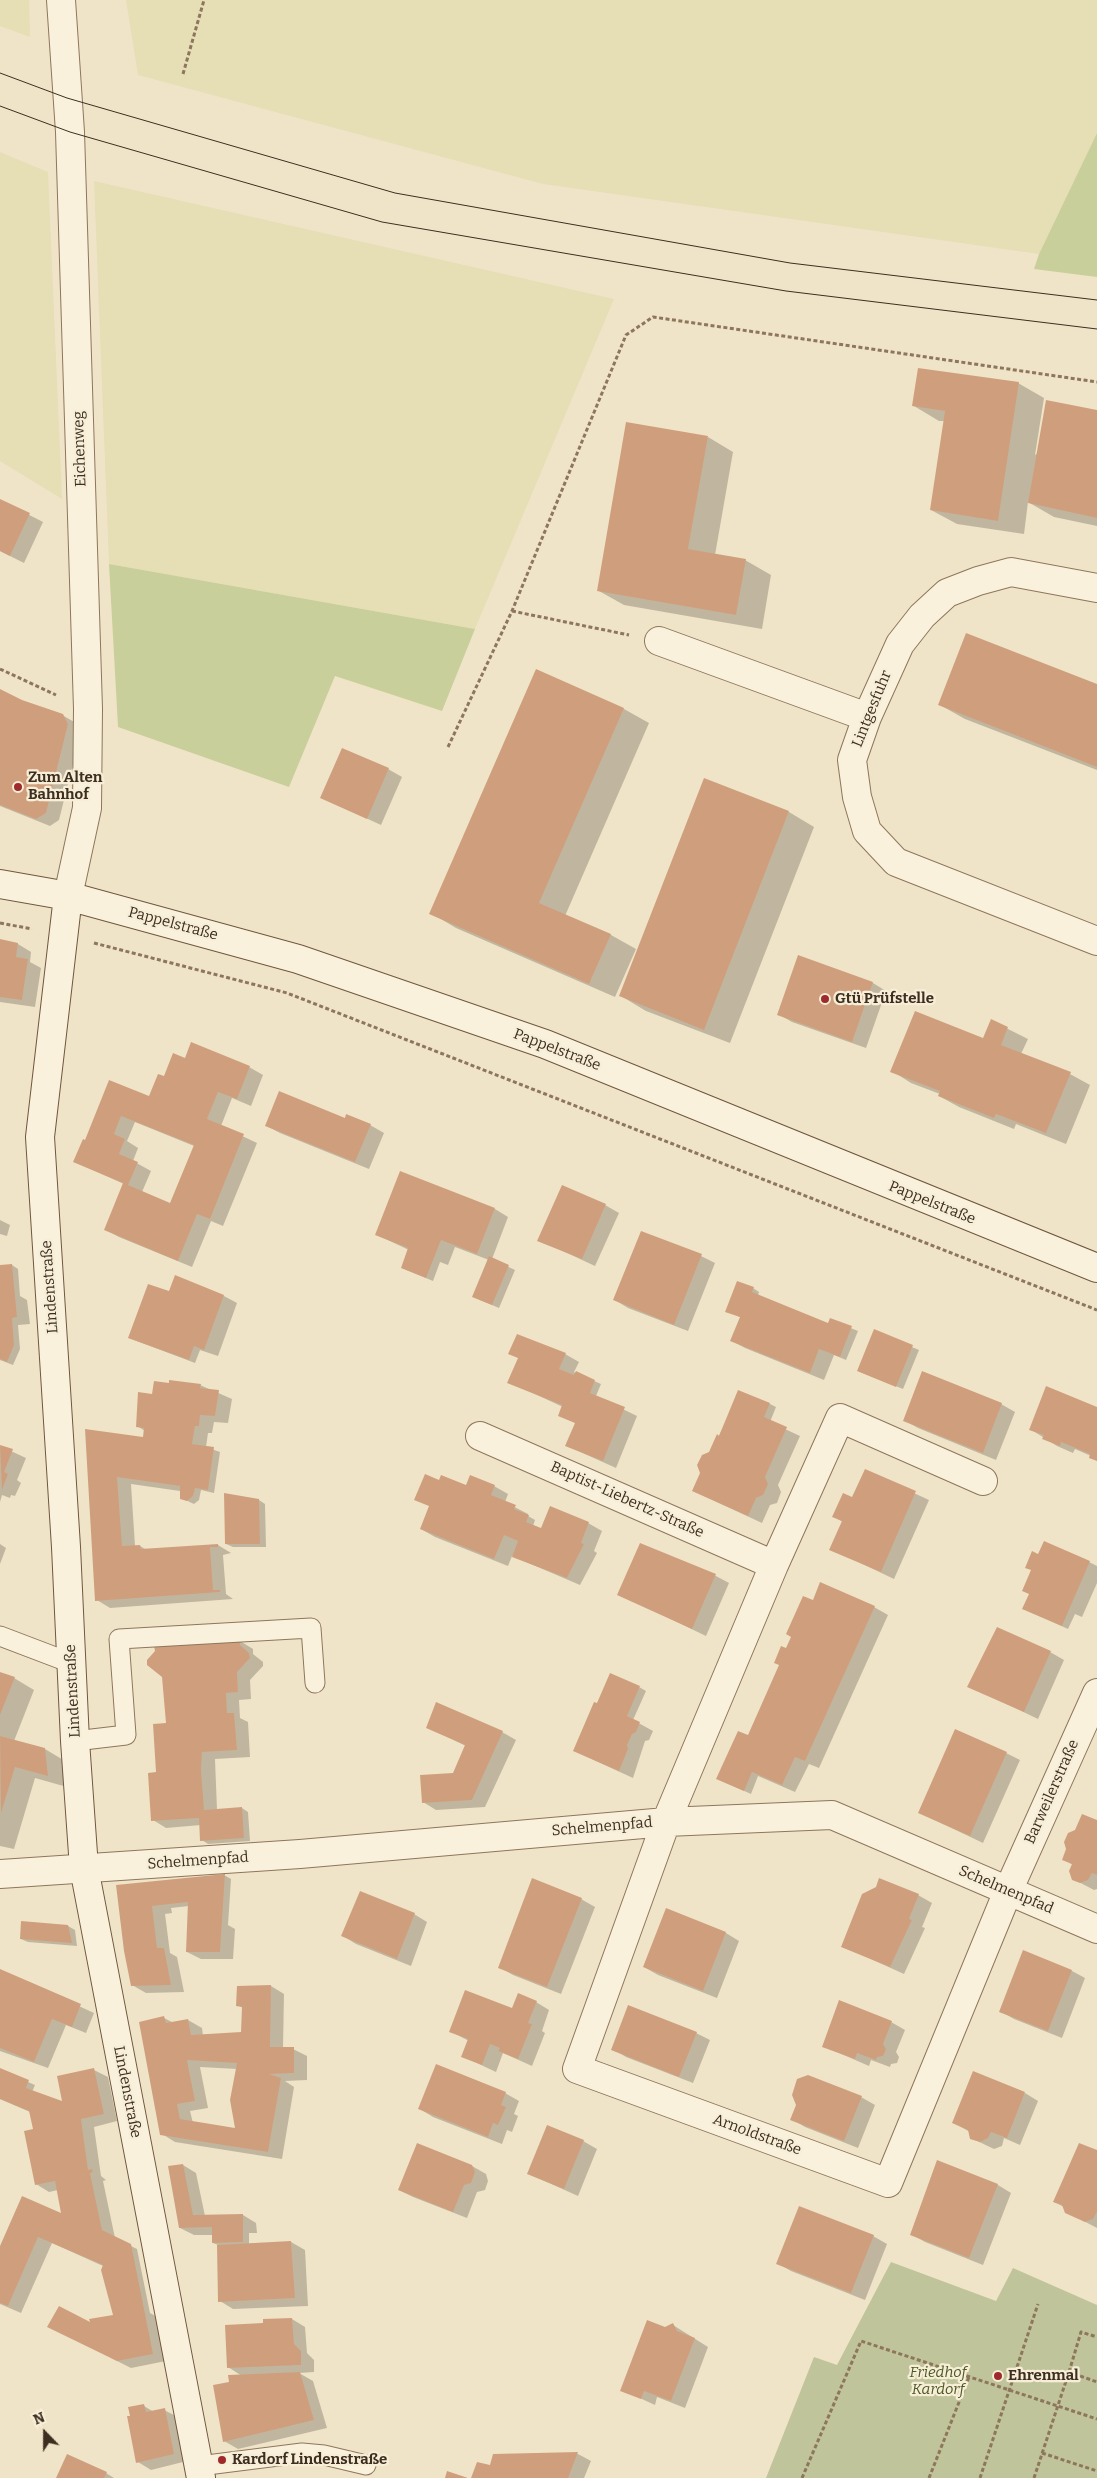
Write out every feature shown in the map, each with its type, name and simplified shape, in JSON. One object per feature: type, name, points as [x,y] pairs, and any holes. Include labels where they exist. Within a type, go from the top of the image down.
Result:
[{"type":"street","name":"Eichenweg","points":[[61,0],[70,132],[88,709],[87,808],[68,896]]},
{"type":"street","name":"Lintgesfuhr","points":[[1097,588],[1011,572],[978,581],[947,593],[922,616],[900,644],[867,717],[852,760],[857,797],[867,831],[896,862],[1097,941]]},
{"type":"street","points":[[659,641],[867,717]]},
{"type":"street","name":"Pappelstraße","points":[[0,884],[68,896],[298,959],[545,1044],[1097,1268]]},
{"type":"street","name":"Lindenstraße","points":[[68,896],[40,1137],[84,1868],[200,2472]]},
{"type":"street","points":[[666,1822],[774,1565],[840,1418],[983,1481]]},
{"type":"street","name":"Baptist-Liebertz-Straße","points":[[480,1436],[774,1565]]},
{"type":"street","name":"Barweilerstraße","points":[[1008,1891],[1097,1693]]},
{"type":"street","name":"Schelmenpfad","points":[[0,1874],[300,1854],[666,1822],[832,1815],[1097,1929]]},
{"type":"street","name":"Arnoldstraße","points":[[666,1822],[577,2068],[888,2183],[1008,1891]]},
{"type":"lane","points":[[75,1741],[126,1735],[119,1639],[311,1628],[315,1683]]},
{"type":"lane","points":[[0,1636],[71,1663]]},
{"type":"lane","points":[[200,2472],[302,2453],[366,2465]]},
{"type":"path","points":[[183,74],[204,0]]},
{"type":"path","points":[[448,747],[512,611],[626,335],[653,317],[1097,382]]},
{"type":"path","points":[[512,611],[659,641]]},
{"type":"path","points":[[0,669],[88,709]]},
{"type":"path","points":[[63,935],[287,993],[1097,1310]]},
{"type":"path","points":[[980,2478],[1038,2304]]},
{"type":"path","points":[[1034,2478],[1081,2332],[1097,2337]]},
{"type":"path","points":[[802,2478],[861,2341],[1097,2419]]},
{"type":"path","points":[[1069,2372],[1097,2382]]},
{"type":"path","points":[[929,2478],[969,2376]]},
{"type":"path","points":[[1042,2453],[1097,2471]]},
{"type":"shaded area","points":[[0,0],[29,0],[30,37],[0,26]]},
{"type":"shaded area","points":[[126,0],[1097,0],[1097,133],[1039,254],[543,184],[138,75]]},
{"type":"shaded area","points":[[0,152],[48,172],[62,499],[0,461]]},
{"type":"shaded area","points":[[94,181],[614,299],[475,629],[109,564]]},
{"type":"green space","points":[[1097,133],[1097,277],[1034,269],[1039,254]]},
{"type":"green space","points":[[109,564],[475,629],[442,711],[335,676],[289,787],[118,727]]},
{"type":"green space","name":"Friedhof Kardorf","points":[[891,2262],[996,2301],[1013,2268],[1097,2305],[1097,2478],[766,2478],[814,2357],[837,2365]]},
{"type":"building","points":[[918,368],[1019,382],[998,521],[930,510],[945,411],[912,406]]},
{"type":"building","points":[[1046,400],[1097,410],[1097,518],[1028,503]]},
{"type":"building","points":[[626,422],[708,436],[688,549],[746,559],[736,615],[597,591]]},
{"type":"building","points":[[0,499],[30,513],[10,556],[0,551]]},
{"type":"building","points":[[966,633],[1097,684],[1097,767],[938,705]]},
{"type":"building","points":[[536,669],[624,708],[539,903],[611,934],[589,984],[429,914]]},
{"type":"building","points":[[0,689],[22,700],[63,714],[68,724],[46,813],[36,819],[0,805]]},
{"type":"building","points":[[342,748],[389,768],[367,819],[320,798]]},
{"type":"building","points":[[704,778],[789,811],[704,1030],[619,996]]},
{"type":"building","points":[[0,939],[18,943],[16,957],[28,959],[22,1000],[0,997]]},
{"type":"building","name":"Gtü Prüfstelle","points":[[798,955],[873,982],[852,1042],[777,1015]]},
{"type":"building","points":[[915,1011],[983,1038],[991,1019],[1008,1027],[1001,1045],[1071,1072],[1046,1133],[996,1114],[994,1118],[938,1096],[940,1091],[890,1072]]},
{"type":"building","points":[[191,1042],[250,1066],[237,1099],[218,1092],[207,1119],[244,1134],[210,1219],[197,1214],[178,1261],[104,1230],[123,1183],[73,1162],[83,1139],[85,1140],[109,1080],[149,1096],[158,1074],[164,1076],[173,1053],[185,1058]],"holes":[[[121,1116],[194,1145],[170,1203],[128,1185],[138,1162],[119,1154],[125,1139],[114,1134]]]},
{"type":"building","points":[[279,1091],[345,1118],[346,1114],[371,1124],[355,1162],[265,1126]]},
{"type":"building","points":[[400,1171],[495,1208],[477,1254],[441,1240],[426,1278],[401,1268],[408,1248],[375,1235]]},
{"type":"building","points":[[562,1185],[606,1204],[582,1259],[537,1241]]},
{"type":"building","points":[[641,1231],[702,1254],[674,1325],[613,1300]]},
{"type":"building","points":[[489,1256],[509,1265],[492,1305],[472,1297]]},
{"type":"building","points":[[12,1264],[17,1317],[12,1318],[14,1345],[7,1362],[0,1359],[0,1265]]},
{"type":"building","points":[[175,1275],[224,1295],[204,1350],[194,1346],[189,1360],[128,1338],[148,1284],[169,1291]]},
{"type":"building","points":[[737,1281],[754,1287],[752,1292],[828,1323],[830,1318],[852,1326],[840,1357],[819,1349],[810,1373],[730,1341],[740,1317],[725,1312]]},
{"type":"building","points":[[874,1329],[913,1345],[896,1387],[857,1371]]},
{"type":"building","points":[[517,1334],[566,1353],[559,1369],[574,1375],[576,1371],[595,1380],[590,1393],[625,1407],[603,1461],[565,1446],[575,1423],[558,1416],[562,1405],[507,1383],[518,1358],[508,1354]]},
{"type":"building","points":[[922,1371],[1002,1403],[983,1453],[903,1421]]},
{"type":"building","points":[[169,1380],[201,1384],[200,1388],[219,1390],[215,1416],[200,1415],[199,1426],[195,1426],[192,1444],[214,1447],[208,1490],[195,1488],[193,1496],[187,1501],[180,1499],[180,1486],[117,1477],[122,1546],[140,1545],[141,1549],[218,1544],[218,1547],[210,1547],[213,1590],[220,1590],[220,1592],[95,1601],[85,1429],[143,1437],[144,1428],[136,1427],[138,1392],[152,1394],[154,1381],[169,1383]]},
{"type":"building","points":[[1046,1386],[1097,1407],[1097,1461],[1089,1458],[1090,1454],[1061,1442],[1060,1446],[1042,1439],[1044,1435],[1029,1430]]},
{"type":"building","points":[[738,1390],[770,1403],[764,1417],[787,1427],[765,1477],[768,1484],[763,1495],[756,1498],[748,1516],[692,1491],[700,1473],[697,1465],[702,1455],[709,1452],[717,1434],[719,1436]]},
{"type":"building","points":[[0,1445],[13,1449],[4,1472],[8,1474],[2,1490]]},
{"type":"building","points":[[865,1469],[916,1491],[881,1572],[829,1550],[842,1521],[832,1517],[843,1493],[852,1497]]},
{"type":"building","points":[[425,1474],[439,1480],[441,1475],[466,1485],[470,1475],[495,1485],[491,1495],[516,1505],[514,1509],[529,1515],[526,1522],[541,1528],[550,1506],[589,1522],[581,1543],[584,1544],[567,1578],[512,1557],[518,1541],[504,1535],[494,1559],[420,1529],[429,1506],[414,1500]]},
{"type":"building","points":[[224,1493],[259,1499],[260,1544],[225,1544]]},
{"type":"building","points":[[1044,1541],[1090,1561],[1062,1626],[1022,1609],[1029,1594],[1022,1591],[1031,1570],[1025,1568],[1032,1551],[1038,1554]]},
{"type":"building","points":[[640,1543],[716,1574],[692,1629],[617,1595]]},
{"type":"building","points":[[820,1582],[875,1606],[805,1761],[795,1757],[782,1785],[752,1772],[744,1791],[716,1779],[738,1731],[748,1735],[779,1665],[774,1663],[781,1646],[786,1648],[791,1637],[786,1634],[803,1596],[813,1600]]},
{"type":"building","points":[[997,1627],[1051,1651],[1024,1712],[967,1687]]},
{"type":"building","points":[[240,1640],[240,1645],[249,1653],[250,1658],[237,1672],[238,1692],[226,1693],[227,1713],[234,1713],[237,1750],[202,1752],[201,1770],[204,1810],[242,1807],[244,1838],[200,1841],[199,1818],[151,1821],[148,1773],[156,1772],[153,1724],[166,1723],[162,1677],[147,1665],[147,1660],[155,1651],[154,1646]]},
{"type":"building","points":[[0,1672],[15,1677],[0,1715]]},
{"type":"building","points":[[610,1673],[640,1686],[627,1716],[640,1722],[627,1745],[628,1749],[619,1771],[573,1751],[594,1702],[597,1703]]},
{"type":"building","points":[[436,1702],[503,1731],[472,1800],[422,1803],[420,1775],[453,1773],[465,1745],[426,1728]]},
{"type":"building","points":[[955,1729],[1007,1752],[970,1836],[918,1813]]},
{"type":"building","points":[[0,1736],[45,1748],[48,1776],[15,1767],[1,1813]]},
{"type":"building","points":[[1082,1814],[1097,1820],[1097,1875],[1092,1873],[1088,1880],[1080,1883],[1072,1880],[1069,1871],[1072,1864],[1062,1860],[1066,1849],[1064,1842],[1068,1833],[1075,1830]]},
{"type":"building","points":[[225,1874],[220,1952],[186,1952],[188,1902],[152,1906],[157,1948],[164,1948],[171,1985],[131,1986],[124,1951],[116,1885]]},
{"type":"building","points":[[532,1878],[582,1898],[547,1987],[498,1968]]},
{"type":"building","points":[[879,1878],[919,1894],[909,1919],[912,1920],[890,1967],[841,1947],[862,1894],[876,1887]]},
{"type":"building","points":[[360,1891],[415,1913],[397,1959],[341,1936]]},
{"type":"building","points":[[666,1908],[726,1932],[703,1991],[643,1967]]},
{"type":"building","points":[[21,1921],[68,1925],[72,1943],[20,1939]]},
{"type":"building","points":[[1023,1950],[1072,1970],[1048,2031],[999,2012]]},
{"type":"building","points":[[0,1969],[81,2004],[72,2027],[52,2019],[34,2062],[0,2048]]},
{"type":"building","points":[[271,1985],[270,2047],[294,2047],[294,2073],[269,2074],[281,2078],[268,2152],[160,2135],[139,2022],[164,2016],[166,2023],[188,2019],[191,2035],[241,2032],[242,2007],[236,2006],[237,1986]],"holes":[[[187,2060],[237,2063],[230,2100],[235,2128],[180,2119],[177,2104],[195,2101]]]},
{"type":"building","points":[[465,1990],[512,2008],[518,1993],[537,2001],[528,2023],[532,2024],[518,2059],[498,2051],[500,2048],[490,2044],[482,2065],[461,2057],[468,2039],[449,2032]]},
{"type":"building","points":[[839,2000],[892,2021],[883,2044],[886,2049],[883,2056],[877,2057],[876,2060],[857,2053],[855,2059],[822,2047]]},
{"type":"building","points":[[628,2005],[697,2032],[679,2077],[611,2050]]},
{"type":"building","points":[[436,2064],[506,2092],[501,2105],[506,2107],[498,2125],[493,2123],[488,2137],[418,2109]]},
{"type":"building","points":[[0,2068],[29,2080],[26,2088],[62,2101],[57,2076],[94,2068],[104,2114],[81,2119],[88,2170],[92,2169],[93,2172],[90,2173],[102,2230],[131,2244],[153,2354],[117,2361],[47,2327],[59,2306],[90,2322],[89,2319],[113,2315],[101,2270],[103,2265],[38,2237],[8,2306],[0,2303],[0,2246],[22,2196],[61,2213],[55,2181],[35,2185],[24,2131],[33,2129],[29,2111],[0,2099]]},
{"type":"building","points":[[973,2071],[1025,2092],[1007,2138],[991,2132],[988,2138],[980,2142],[970,2139],[968,2130],[952,2123]]},
{"type":"building","points":[[808,2075],[862,2096],[844,2141],[790,2120],[796,2105],[792,2095],[797,2079]]},
{"type":"building","points":[[547,2125],[584,2140],[564,2189],[527,2174]]},
{"type":"building","points":[[417,2143],[472,2165],[475,2172],[471,2183],[464,2185],[453,2212],[398,2190]]},
{"type":"building","points":[[1079,2143],[1097,2150],[1097,2212],[1093,2219],[1085,2222],[1065,2213],[1062,2205],[1053,2202]]},
{"type":"building","points":[[937,2160],[998,2184],[969,2258],[910,2235]]},
{"type":"building","points":[[183,2164],[193,2215],[243,2214],[243,2242],[212,2243],[212,2227],[179,2228],[168,2166]]},
{"type":"building","points":[[799,2206],[874,2235],[851,2293],[776,2264]]},
{"type":"building","points":[[291,2241],[295,2298],[218,2302],[217,2245]]},
{"type":"building","points":[[292,2318],[294,2344],[301,2351],[301,2365],[227,2368],[225,2325],[263,2323],[263,2319]]},
{"type":"building","points":[[647,2320],[665,2327],[673,2323],[677,2331],[695,2338],[671,2401],[644,2391],[641,2399],[620,2391]]},
{"type":"building","points":[[300,2372],[314,2420],[223,2442],[213,2385],[229,2382],[228,2375]]},
{"type":"building","points":[[144,2404],[146,2412],[165,2408],[174,2454],[136,2463],[127,2416],[130,2416],[128,2407]]},
{"type":"building","points":[[578,2452],[568,2478],[471,2478],[477,2462],[490,2465],[493,2454]]},
{"type":"building","points":[[67,2454],[107,2472],[104,2478],[56,2478]]},
{"type":"building","points":[[447,2471],[468,2478],[445,2478]]},
{"type":"tram line","points":[[0,73],[67,98],[395,193],[790,263],[1097,300]]},
{"type":"tram line","points":[[0,106],[70,132],[382,222],[786,291],[1097,329]]},
{"type":"place","name":"Zum Alten Bahnhof","points":[[18,787]]},
{"type":"place","name":"Gtü Prüfstelle","points":[[825,999]]},
{"type":"place","name":"Ehrenmal","points":[[998,2376]]},
{"type":"place","name":"Kardorf Lindenstraße","points":[[222,2460]]}]
